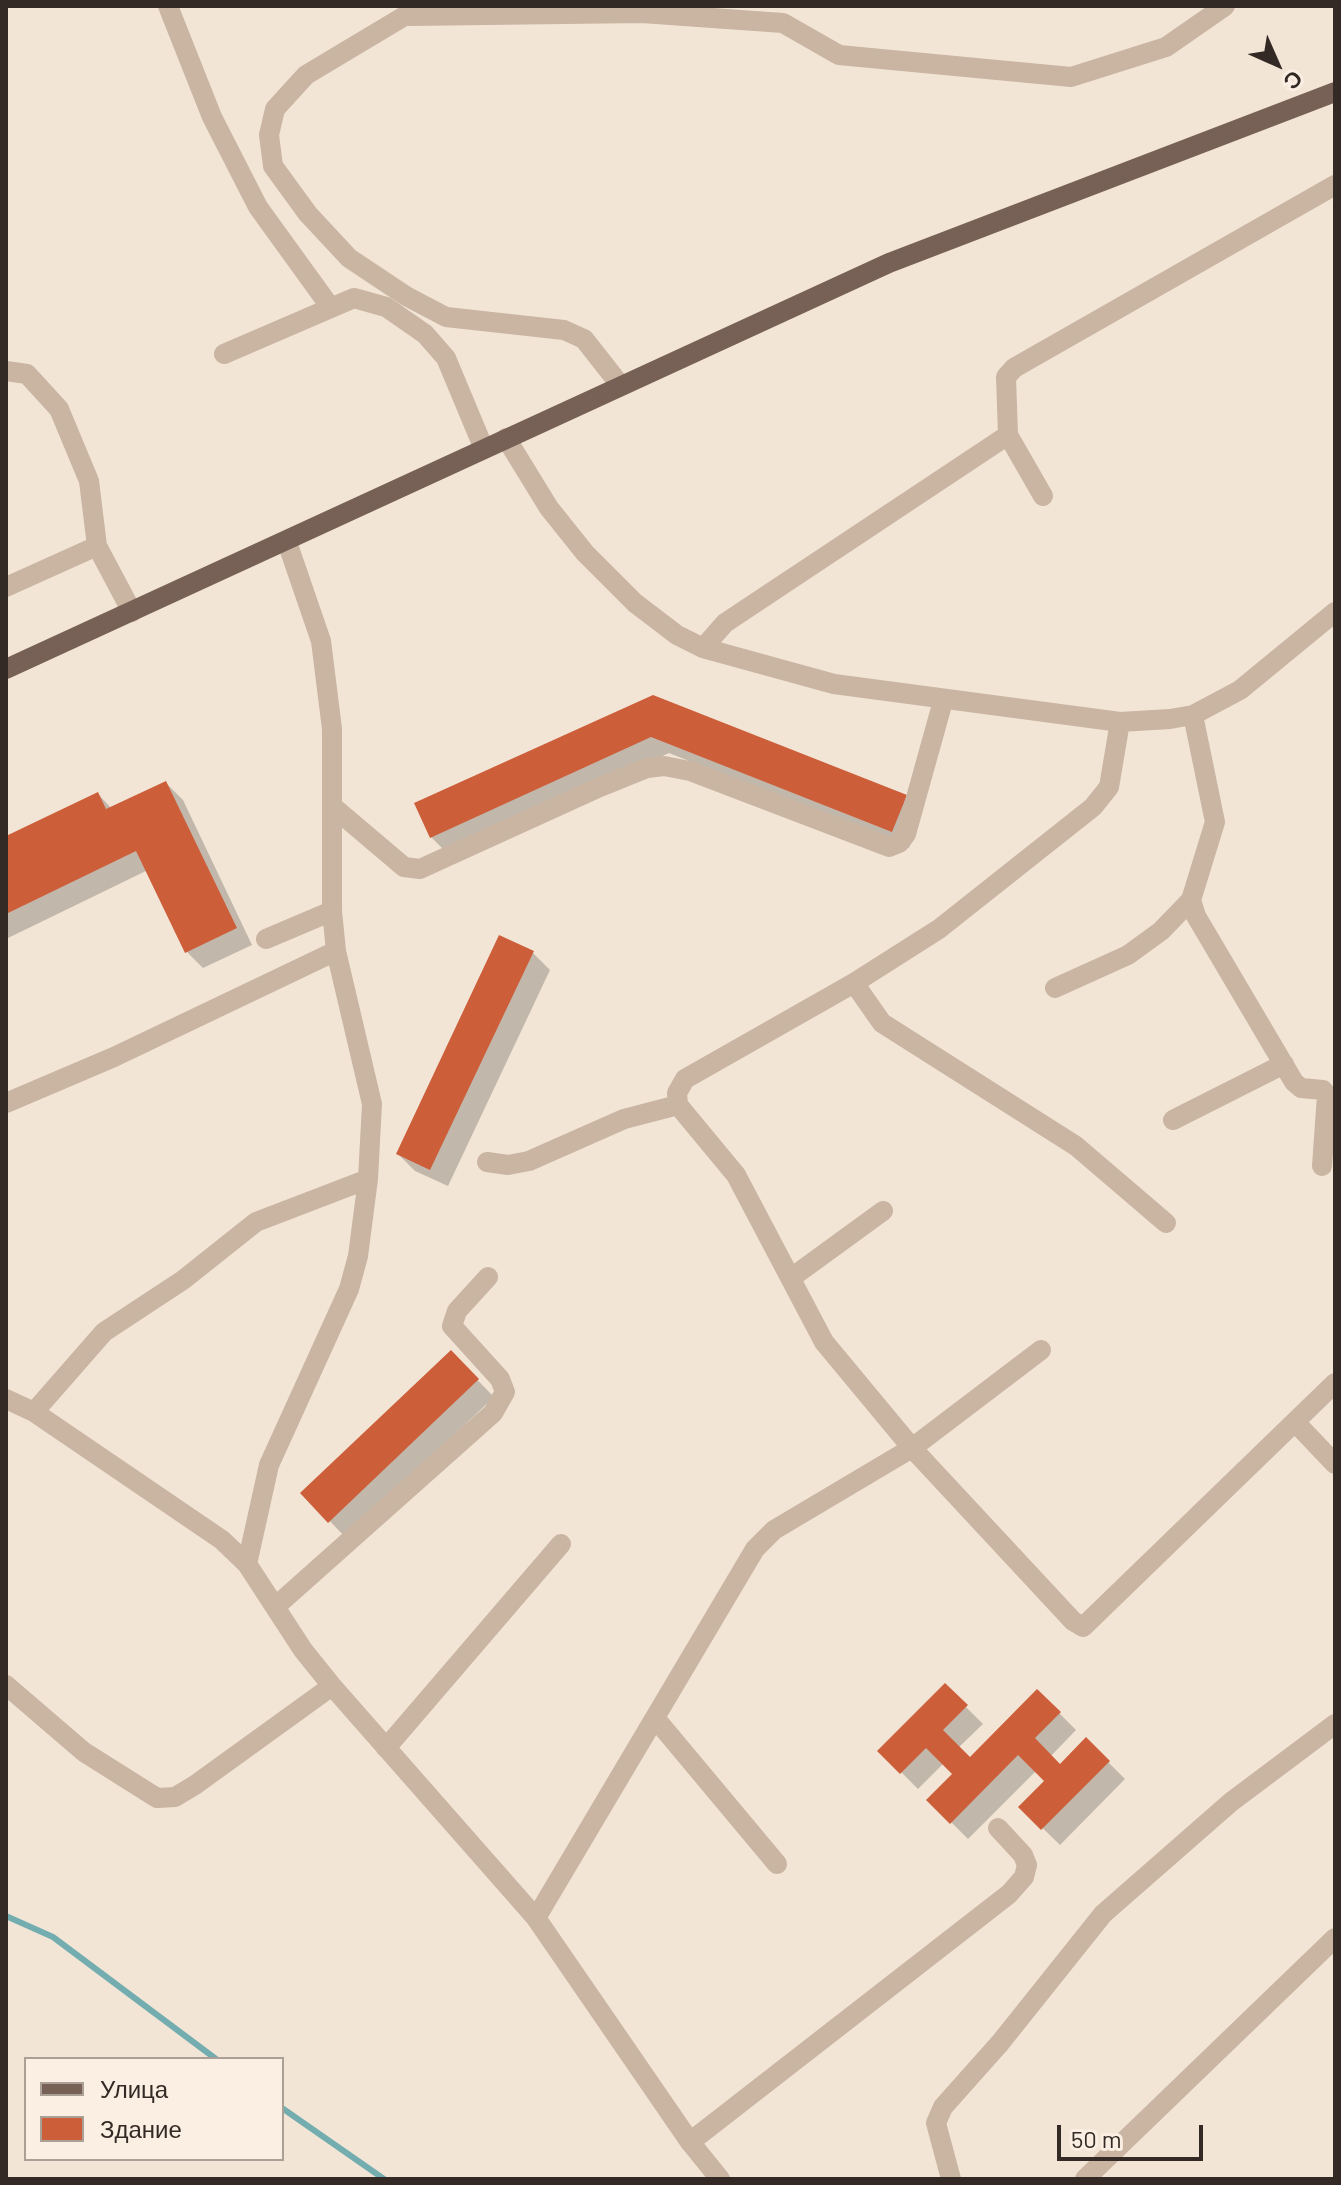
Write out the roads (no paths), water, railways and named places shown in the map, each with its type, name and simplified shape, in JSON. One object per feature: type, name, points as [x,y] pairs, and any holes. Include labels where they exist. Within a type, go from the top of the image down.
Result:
[{"type":"main road","points":[[6,669],[889,263],[1335,92]]},
{"type":"street","points":[[168,6],[212,117],[258,207],[331,308]]},
{"type":"street","points":[[621,386],[584,339],[564,330],[446,317],[406,296],[349,258],[308,214],[273,166],[269,135],[275,109],[306,75],[414,11],[788,14],[839,55],[1071,77],[1166,47],[1225,6]]},
{"type":"street","points":[[1043,496],[1008,435],[1004,390],[1006,377],[1014,368],[1335,185]]},
{"type":"street","points":[[224,354],[354,298],[386,307],[425,334],[446,358],[484,449]]},
{"type":"street","points":[[6,371],[27,374],[59,409],[89,481],[97,546],[132,612]]},
{"type":"street","points":[[703,648],[725,623],[1008,435]]},
{"type":"street","points":[[506,438],[549,508],[585,553],[635,603],[677,635],[703,648],[834,684],[943,701],[1120,722],[1193,715],[1240,690],[1335,612]]},
{"type":"street","points":[[247,1564],[269,1465],[349,1289],[358,1256],[368,1179],[372,1104],[336,951],[332,911],[332,729],[321,641],[287,542]]},
{"type":"street","points":[[6,587],[97,546]]},
{"type":"street","points":[[332,806],[404,867],[420,869],[600,787],[647,768],[664,766],[690,771],[889,847],[899,843],[906,834],[943,701]]},
{"type":"street","points":[[1055,988],[1128,955],[1161,931],[1191,900],[1215,822],[1193,715]]},
{"type":"street","points":[[1120,722],[1109,787],[1093,807],[939,929],[854,983],[685,1079],[677,1093],[678,1105],[736,1175],[824,1342],[912,1448],[1073,1621],[1083,1627],[1335,1383]]},
{"type":"street","points":[[1191,900],[1196,916],[1284,1064],[1301,1088],[1323,1090],[1327,1095],[1322,1166]]},
{"type":"street","points":[[266,939],[332,911]]},
{"type":"street","points":[[6,1103],[114,1057],[336,951]]},
{"type":"street","points":[[854,983],[882,1023],[1076,1146],[1166,1223]]},
{"type":"street","points":[[1173,1120],[1284,1064]]},
{"type":"street","points":[[487,1162],[508,1165],[529,1161],[624,1119],[678,1105]]},
{"type":"street","points":[[34,1412],[104,1332],[183,1280],[256,1222],[368,1179]]},
{"type":"street","points":[[791,1278],[883,1211]]},
{"type":"street","points":[[275,1607],[493,1413],[505,1392],[500,1379],[452,1326],[457,1311],[488,1277]]},
{"type":"street","points":[[536,1918],[755,1549],[774,1530],[912,1448],[1041,1350]]},
{"type":"street","points":[[6,1399],[34,1412],[222,1540],[247,1564],[332,1686],[536,1918],[690,2142],[720,2179]]},
{"type":"street","points":[[1296,1423],[1335,1464]]},
{"type":"street","points":[[386,1748],[561,1544]]},
{"type":"street","points":[[6,1685],[84,1752],[157,1798],[175,1797],[195,1785],[332,1686]]},
{"type":"street","points":[[655,1718],[777,1864]]},
{"type":"street","points":[[951,2179],[936,2123],[943,2107],[1000,2043],[1103,1914],[1231,1802],[1335,1724]]},
{"type":"street","points":[[690,2142],[1009,1894],[1024,1877],[1027,1865],[1023,1855],[998,1828]]},
{"type":"street","points":[[1085,2179],[1335,1938]]},
{"type":"waterway","points":[[6,1916],[53,1937],[213,2057]]},
{"type":"waterway","points":[[284,2109],[384,2179]]}]
